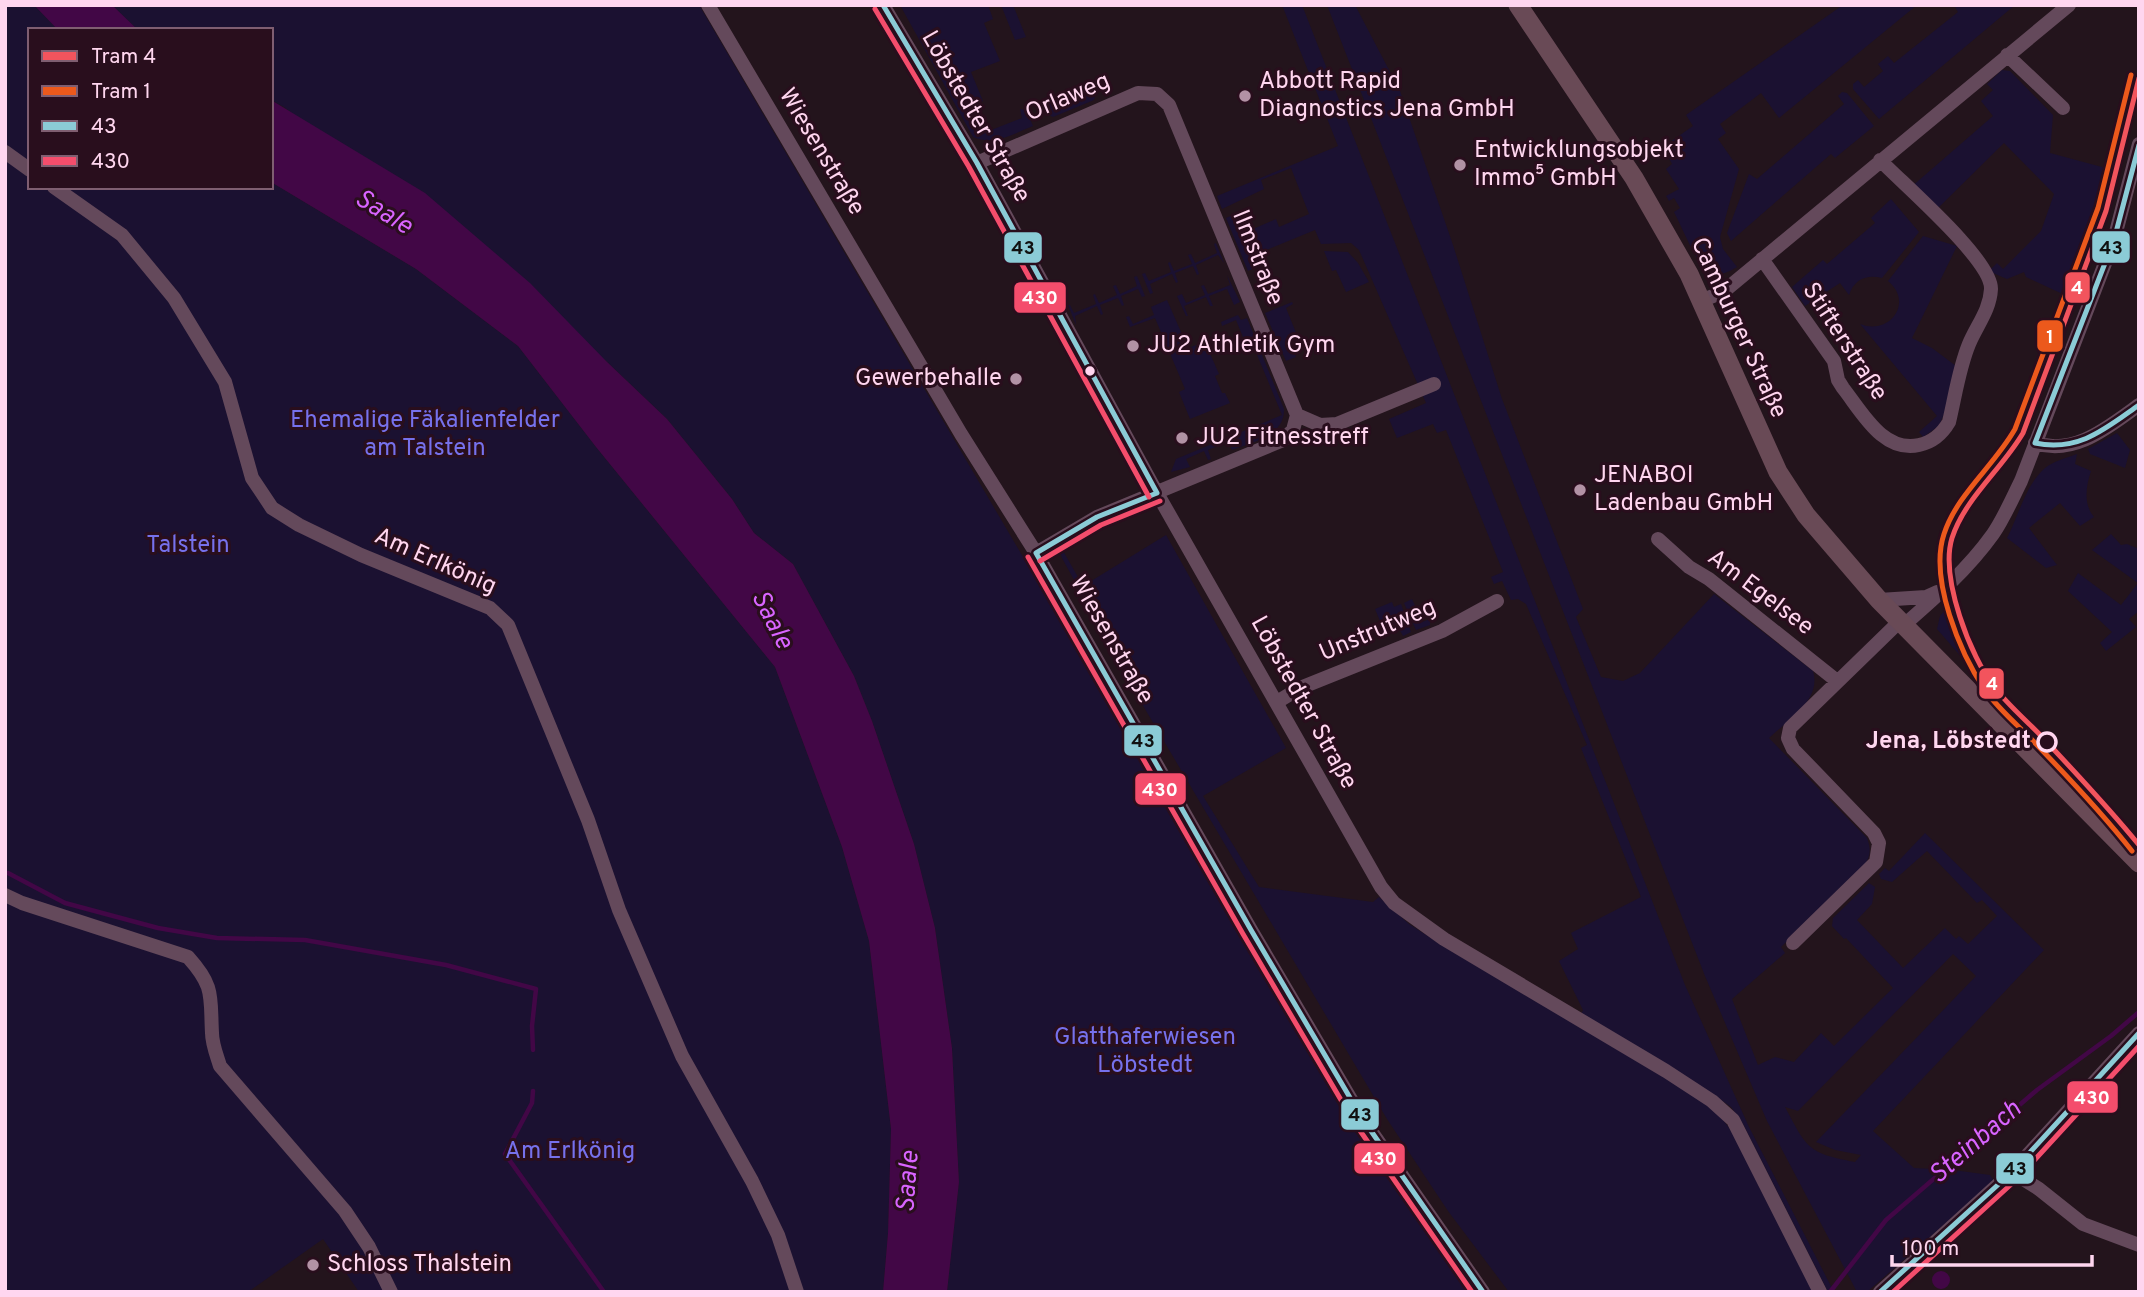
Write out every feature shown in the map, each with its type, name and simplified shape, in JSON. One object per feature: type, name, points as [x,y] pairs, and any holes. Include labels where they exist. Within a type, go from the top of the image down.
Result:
[{"type":"main road","name":"Camburger Straße","points":[[1518,5],[1630,172],[1703,300],[1778,472],[1806,515],[1879,600],[2139,863]]},
{"type":"street","name":"Wiesenstraße","points":[[708,5],[961,434],[1036,553],[1251,930],[1362,1118],[1483,1292]]},
{"type":"street","name":"Löbstedter Straße","points":[[883,5],[977,163],[1157,493],[1381,887],[1394,903],[1462,950],[1666,1072],[1712,1101],[1733,1120],[1818,1288]]},
{"type":"street","points":[[1703,300],[1723,292],[2069,5]]},
{"type":"street","points":[[2007,55],[2063,108]]},
{"type":"street","name":"Orlaweg","points":[[977,163],[1138,93]]},
{"type":"street","name":"Ilmstraße","points":[[1138,93],[1157,94],[1169,105],[1297,415]]},
{"type":"street","points":[[1793,943],[1864,876],[1876,862],[1879,843],[1874,833],[1793,749],[1788,738],[1790,728],[1837,681],[1962,573],[2005,514],[2113,240],[2139,144]]},
{"type":"street","points":[[5,152],[28,169]]},
{"type":"street","name":"Stifterstraße","points":[[1762,259],[1834,361],[1838,380],[1843,388],[1878,432],[1888,441],[1912,446],[1923,444],[1943,432],[1949,422],[1969,344],[1987,310],[1990,278],[1964,242],[1880,160]]},
{"type":"street","name":"Am Erlkönig","points":[[57,189],[122,235],[174,298],[225,382],[252,478],[272,508],[299,525],[361,555],[490,608],[508,625],[588,820],[620,909],[682,1056],[752,1181],[778,1235],[797,1292]]},
{"type":"street","points":[[1036,553],[1097,517],[1283,440],[1293,430],[1297,415],[1320,425],[1337,424],[1434,384]]},
{"type":"street","points":[[2035,443],[2059,448],[2076,443],[2102,431],[2139,405]]},
{"type":"street","name":"Am Egelsee","points":[[1658,539],[1689,567],[1709,579],[1837,681]]},
{"type":"street","points":[[1879,600],[1926,597],[1945,588]]},
{"type":"street","name":"Unstrutweg","points":[[1277,702],[1300,688],[1442,631],[1497,601]]},
{"type":"street","points":[[5,895],[22,903],[188,957],[205,975],[213,1002],[212,1036],[220,1066],[345,1211],[369,1247],[391,1292]]},
{"type":"street","points":[[1880,1292],[2012,1172],[2139,1032]]},
{"type":"street","points":[[2012,1172],[2039,1189],[2083,1224],[2139,1245]]},
{"type":"green space","points":[[5,5],[34,5],[56,28],[28,28],[28,189],[273,189],[273,183],[416,269],[518,346],[596,447],[775,667],[842,847],[869,941],[891,1129],[888,1233],[883,1292],[359,1292],[323,1239],[248,1292],[5,1292]]},
{"type":"green space","name":"Glatthaferwiesen Löbstedt","points":[[112,5],[699,5],[1320,1063],[1380,1162],[1472,1292],[947,1292],[959,1182],[952,1048],[935,928],[914,844],[872,721],[854,676],[793,564],[754,533],[732,499],[667,419],[606,361],[273,101],[273,28],[136,28]]},
{"type":"green space","points":[[900,5],[988,5],[993,19],[984,23],[1000,61],[971,72],[983,101],[968,108],[981,134],[1022,118],[1020,109],[1026,110],[1033,126],[996,140],[973,137]]},
{"type":"green space","points":[[1001,5],[1013,5],[1026,37],[1015,40]]},
{"type":"green space","points":[[1282,5],[1302,5],[1685,985],[1749,1127],[1834,1292],[1828,1292],[1743,1124],[1731,1107],[1710,1092],[1813,1292],[1509,1292],[1448,1211],[1387,1119],[1145,709],[1062,558],[1062,549],[1083,586],[1166,535],[1286,748],[1203,796],[1259,887],[1373,902],[1379,897],[1409,924],[1456,954],[1578,1021],[1583,1010],[1559,961],[1578,949],[1571,933],[1641,897],[1581,748],[1587,745],[1526,604],[1518,599],[1511,600],[1502,581],[1494,584],[1491,577],[1503,572],[1446,430],[1437,433],[1433,424],[1397,438],[1389,419],[1426,403],[1359,250],[1351,243],[1321,244],[1315,230],[1252,256],[1256,267],[1248,271],[1226,218],[1235,214],[1244,233],[1276,219],[1279,227],[1309,214],[1291,168],[1261,180],[1264,189],[1222,209],[1217,196],[1338,146]]},
{"type":"green space","points":[[1327,5],[1355,5],[1400,91],[1502,399],[1583,609],[1576,617],[1601,677],[1623,681],[1640,673],[1714,594],[1813,671],[1813,691],[1808,700],[1794,717],[1769,738],[1867,838],[1870,852],[1864,866],[1781,947],[1785,953],[1732,999],[1758,1065],[1775,1057],[1794,1062],[1821,1033],[1834,1046],[1893,988],[1832,926],[1833,918],[1869,883],[1875,887],[1872,904],[1857,920],[1903,968],[1945,928],[1956,939],[1959,936],[1968,944],[1997,916],[1982,900],[1977,903],[1927,851],[1892,882],[1881,879],[1879,874],[1885,868],[1889,871],[1925,833],[2044,950],[1873,1131],[1914,1168],[1990,1175],[1994,1181],[1867,1292],[1857,1292],[1767,1121],[1705,976]],"holes":[[[1953,954],[1976,976],[1816,1142],[1835,1150],[1861,1155],[1855,1162],[1827,1155],[1804,1140],[1785,1107],[1798,1111]]]},
{"type":"green space","points":[[1843,5],[1917,5],[1779,118],[1761,93],[1720,124],[1726,133],[1718,139],[1739,169],[1720,237],[1723,249],[1737,267],[1720,274],[1710,272],[1695,253],[1674,212],[1680,208],[1674,198],[1669,201],[1666,196],[1679,189],[1666,169],[1672,164],[1663,147],[1693,126],[1686,115]]},
{"type":"green space","points":[[1954,5],[2015,5],[1879,119],[1853,89],[1853,84],[1858,80],[1864,87],[1883,71],[1878,64],[1888,56],[1894,63],[1958,12]]},
{"type":"green space","points":[[2002,70],[2010,71],[2053,115],[2050,153],[2113,170],[2101,214],[2069,297],[2026,277],[2024,272],[2007,279],[1993,273],[1991,269],[1997,263],[2003,269],[2041,231],[2054,194],[2004,143],[1934,212],[1910,188],[1993,116],[1981,101],[1993,90],[1987,84]]},
{"type":"green space","points":[[1092,88],[1094,100],[1053,117],[1049,115],[1045,103],[1047,98],[1049,97],[1052,103],[1059,100],[1060,102]]},
{"type":"green space","points":[[1842,92],[1847,93],[1874,126],[1835,158],[1831,154],[1731,241],[1727,233],[1749,174],[1757,179],[1844,104],[1838,96]]},
{"type":"green space","points":[[1891,199],[1919,232],[1882,278],[1861,279],[1849,295],[1840,283],[1805,306],[1792,287],[1823,260],[1827,264],[1875,223],[1871,218]]},
{"type":"green space","points":[[1923,236],[1957,246],[1912,338],[1932,348],[1956,366],[1946,409],[1939,426],[1923,437],[1919,432],[1937,416],[1860,324],[1881,325],[1895,315],[1899,298],[1888,281]]},
{"type":"green space","points":[[1216,243],[1224,263],[1218,255],[1196,265],[1197,275],[1193,266],[1175,273],[1176,283],[1172,274],[1150,284],[1153,293],[1150,294],[1142,274],[1145,273],[1149,281],[1171,272],[1170,262],[1174,271],[1192,264],[1188,255],[1191,254],[1195,263],[1217,253]]},
{"type":"green space","points":[[1324,251],[1348,252],[1369,282],[1346,292],[1336,270],[1332,271]]},
{"type":"green space","points":[[1227,275],[1240,302],[1234,305],[1227,289],[1209,296],[1213,306],[1210,306],[1206,297],[1184,306],[1186,316],[1177,296],[1182,294],[1186,303],[1205,295],[1201,286],[1204,285],[1208,294],[1230,285]]},
{"type":"green space","points":[[1137,276],[1145,296],[1142,297],[1138,289],[1121,296],[1122,306],[1118,298],[1100,305],[1101,315],[1097,306],[1075,316],[1076,325],[1068,305],[1074,313],[1096,304],[1095,294],[1099,303],[1117,295],[1113,286],[1116,285],[1120,294],[1137,286],[1134,277]]},
{"type":"green space","points":[[1167,300],[1188,348],[1205,342],[1219,374],[1215,376],[1222,393],[1225,393],[1230,403],[1190,419],[1179,392],[1185,389],[1155,318],[1130,327],[1126,317],[1129,316],[1133,324],[1154,315],[1151,307]]},
{"type":"green space","points":[[1292,302],[1293,304],[1286,308],[1301,345],[1293,349],[1296,357],[1286,361],[1265,313]]},
{"type":"green space","points":[[1238,315],[1241,320],[1247,318],[1284,409],[1283,418],[1273,432],[1258,441],[1232,450],[1228,442],[1208,450],[1211,459],[1208,460],[1204,451],[1186,459],[1190,467],[1171,472],[1176,459],[1282,415],[1253,345],[1247,347],[1236,320],[1222,326],[1221,322]]},
{"type":"green space","points":[[2117,433],[2130,450],[2125,468],[2090,454],[2088,449]]},
{"type":"green space","points":[[2077,454],[2075,464],[2091,471],[2087,495],[2088,506],[2094,517],[2080,526],[2060,503],[2029,528],[2057,565],[2046,568],[2007,538],[2038,475],[2052,463]]},
{"type":"green space","points":[[2111,534],[2121,545],[2127,544],[2139,549],[2139,611],[2129,619],[2136,627],[2106,651],[2100,643],[2112,632],[2068,591],[2078,573],[2121,605],[2138,583],[2092,550]]},
{"type":"green space","points":[[1412,599],[1422,622],[1430,619],[1430,625],[1416,630],[1404,603]]},
{"type":"green space","points":[[1953,600],[1972,658],[1981,673],[1977,675],[1937,629],[1940,616]]},
{"type":"green space","points":[[1392,602],[1394,607],[1401,604],[1411,632],[1403,636],[1398,627],[1385,633],[1375,609]]},
{"type":"water","points":[[34,5],[112,5],[136,28],[56,28]]},
{"type":"water","name":"Saale","points":[[273,101],[425,193],[530,283],[667,419],[732,499],[754,533],[793,564],[854,676],[872,721],[914,844],[935,928],[952,1048],[959,1182],[947,1292],[883,1292],[888,1233],[891,1129],[869,941],[842,847],[775,667],[596,447],[518,346],[416,269],[273,183]]},
{"type":"water","points":[[1941,1271],[1947,1274],[1950,1280],[1947,1286],[1941,1289],[1935,1286],[1932,1280],[1935,1274]]},
{"type":"waterway","points":[[8,873],[65,903],[158,928],[217,938],[305,940],[446,965],[536,989],[532,1026],[533,1050]]},
{"type":"waterway","name":"Steinbach","points":[[1830,1292],[1886,1220],[2037,1090],[2139,1012]]},
{"type":"waterway","points":[[533,1091],[532,1103],[505,1154],[604,1292]]},
{"type":"tram line","name":"1","points":[[2131,75],[2098,208],[2015,429],[1958,506],[1944,534],[1940,552],[1944,593],[1950,615],[1975,675],[2003,711],[2086,796],[2132,851]]},
{"type":"tram line","name":"4","points":[[2139,78],[2106,211],[2023,433],[1958,523],[1949,554],[1950,574],[1960,616],[1985,674],[2006,701],[2080,777],[2139,845]]},
{"type":"transit line","name":"43","points":[[883,5],[977,163],[1157,493]]},
{"type":"transit line","name":"430","points":[[875,9],[969,167],[1149,497]]},
{"type":"transit line","name":"43","points":[[2035,443],[2114,240],[2139,145]]},
{"type":"transit line","name":"43","points":[[2035,443],[2051,445],[2078,441],[2103,430],[2139,405]]},
{"type":"transit line","name":"43","points":[[1036,553],[1097,517],[1157,493]]},
{"type":"transit line","name":"430","points":[[1040,561],[1101,525],[1160,501]]},
{"type":"transit line","name":"43","points":[[1036,553],[1251,930],[1362,1118],[1483,1292]]},
{"type":"transit line","name":"430","points":[[1028,557],[1243,934],[1354,1122],[1472,1292]]},
{"type":"transit line","name":"43","points":[[1880,1292],[2012,1172],[2139,1033]]},
{"type":"transit line","name":"430","points":[[1893,1292],[2018,1178],[2139,1046]]},
{"type":"place","name":"Abbott Rapid Diagnostics Jena GmbH","points":[[1245,96]]},
{"type":"place","name":"Entwicklungsobjekt Immo⁵ GmbH","points":[[1460,165]]},
{"type":"place","name":"JU2 Athletik Gym","points":[[1133,346]]},
{"type":"place","name":"Gewerbehalle","points":[[1016,379]]},
{"type":"place","name":"JU2 Fitnesstreff","points":[[1182,438]]},
{"type":"place","name":"JENABOI Ladenbau GmbH","points":[[1580,490]]},
{"type":"place","name":"Jena, Löbstedt","points":[[2047,742]]},
{"type":"place","name":"Schloss Thalstein","points":[[313,1265]]},
{"type":"park label","name":"Ehemalige Fäkalienfelder am Talstein","points":[[425,435]]},
{"type":"park label","name":"Talstein","points":[[188,546]]}]
